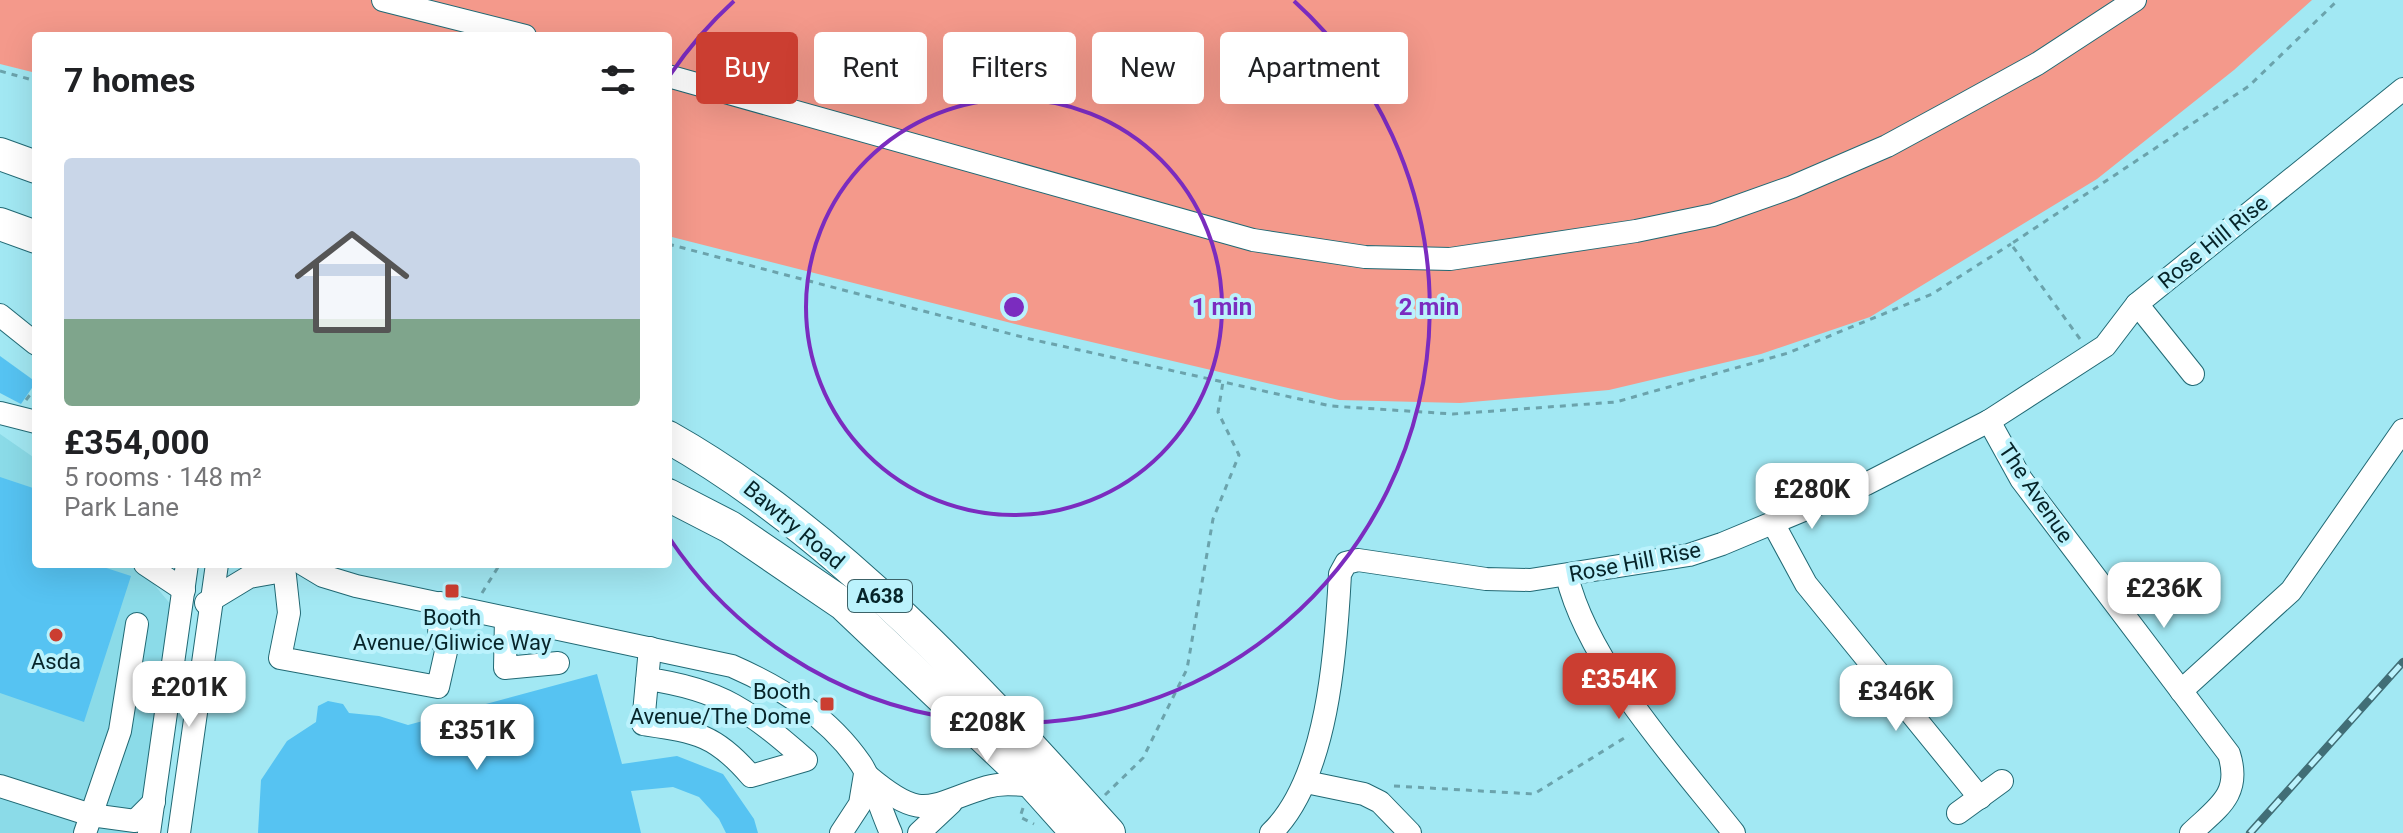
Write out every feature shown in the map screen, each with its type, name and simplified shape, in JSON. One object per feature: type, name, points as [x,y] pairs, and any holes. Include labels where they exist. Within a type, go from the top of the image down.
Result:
[{"type":"highway","points":[[0,154],[32,166]]},
{"type":"highway","points":[[0,224],[32,236]]},
{"type":"highway","name":"Bawtry Road","points":[[672,439],[728,471],[882,598],[986,699],[1051,785],[1077,833]]},
{"type":"highway","points":[[672,486],[722,522]]},
{"type":"highway","name":"Bawtry Road","points":[[672,497],[722,522],[843,604],[1109,833]]},
{"type":"street","points":[[383,0],[509,32]]},
{"type":"street","points":[[672,77],[1253,240],[1365,257],[1450,259],[1636,231],[1713,215],[1792,187],[1887,146],[1984,94],[2049,57],[2135,0]]},
{"type":"street","name":"Rose Hill Rise","points":[[1271,833],[1287,818],[1306,782],[1333,669],[1340,574],[1346,563],[1358,560],[1486,579],[1530,580],[1567,576],[1689,555],[1866,484],[1989,421],[2105,346],[2137,304],[2403,89]]},
{"type":"street","points":[[2137,304],[2193,374]]},
{"type":"street","points":[[0,315],[32,341]]},
{"type":"street","points":[[7,415],[32,421]]},
{"type":"street","name":"The Avenue","points":[[1989,421],[2021,479],[2229,754],[2234,768],[2233,785],[2227,798],[2191,833]]},
{"type":"street","points":[[2181,691],[2291,591],[2403,430]]},
{"type":"street","points":[[1773,523],[1806,584],[1980,798]]},
{"type":"street","points":[[151,568],[184,590]]},
{"type":"street","points":[[149,833],[182,618],[187,568]]},
{"type":"street","points":[[179,833],[217,568]]},
{"type":"street","points":[[182,618],[249,577],[280,568]]},
{"type":"street","points":[[291,568],[289,613],[280,658],[438,687],[447,647],[439,639],[440,603]]},
{"type":"street","points":[[300,568],[356,586],[732,666],[780,687],[843,742],[865,773],[891,833]]},
{"type":"street","points":[[1567,576],[1583,626],[1604,662],[1734,833]]},
{"type":"street","points":[[506,618],[505,668],[558,663]]},
{"type":"street","points":[[88,824],[120,731],[137,624]]},
{"type":"street","points":[[647,679],[685,684],[721,696],[762,721],[806,760],[751,776],[727,748],[692,732],[643,724],[647,679],[650,648]]},
{"type":"street","points":[[865,773],[896,800],[925,807],[951,803],[987,787],[1051,785]]},
{"type":"street","points":[[841,833],[860,804],[865,773]]},
{"type":"street","points":[[1958,813],[2002,781]]},
{"type":"street","points":[[1306,782],[1364,794],[1380,802],[1410,833]]},
{"type":"street","points":[[0,786],[88,824],[135,821],[154,802]]},
{"type":"street","points":[[919,833],[951,803]]},
{"type":"path","points":[[672,245],[1030,339],[1331,406],[1453,414],[1616,402],[1788,353],[1932,294],[2249,86],[2338,0]]},
{"type":"path","points":[[0,71],[32,80]]},
{"type":"path","points":[[2011,244],[2092,355]]},
{"type":"path","points":[[1099,800],[1143,758],[1187,669],[1213,519],[1239,455],[1218,412],[1223,382]]},
{"type":"path","points":[[472,610],[498,568]]},
{"type":"path","points":[[1364,794],[1384,786],[1534,794],[1649,723]]},
{"type":"shaded area","points":[[0,0],[2312,0],[2234,70],[2097,179],[1870,317],[1761,354],[1609,390],[1460,403],[1339,400],[1023,326],[672,237],[672,32],[32,32],[32,72],[0,64]]},
{"type":"shaded area","points":[[0,434],[32,456],[32,568],[140,568],[182,618],[149,833],[0,833]]},
{"type":"building","points":[[0,356],[32,379],[32,388],[21,404],[0,393]]},
{"type":"building","name":"Asda","points":[[0,477],[32,488],[32,568],[106,568],[131,576],[84,722],[0,693]]},
{"type":"building","points":[[597,674],[622,764],[677,756],[723,774],[754,819],[758,833],[726,833],[719,819],[699,797],[673,787],[631,791],[641,833],[258,833],[261,780],[287,741],[316,722],[318,706],[328,701],[343,704],[349,713],[379,716],[408,725]]},
{"type":"railway","points":[[2250,833],[2403,662]]},
{"type":"place","name":"Booth Avenue/Gliwice Way","points":[[452,591]]},
{"type":"place","name":"Asda","points":[[56,635]]},
{"type":"place","name":"Booth Avenue/The Dome","points":[[827,704]]}]
